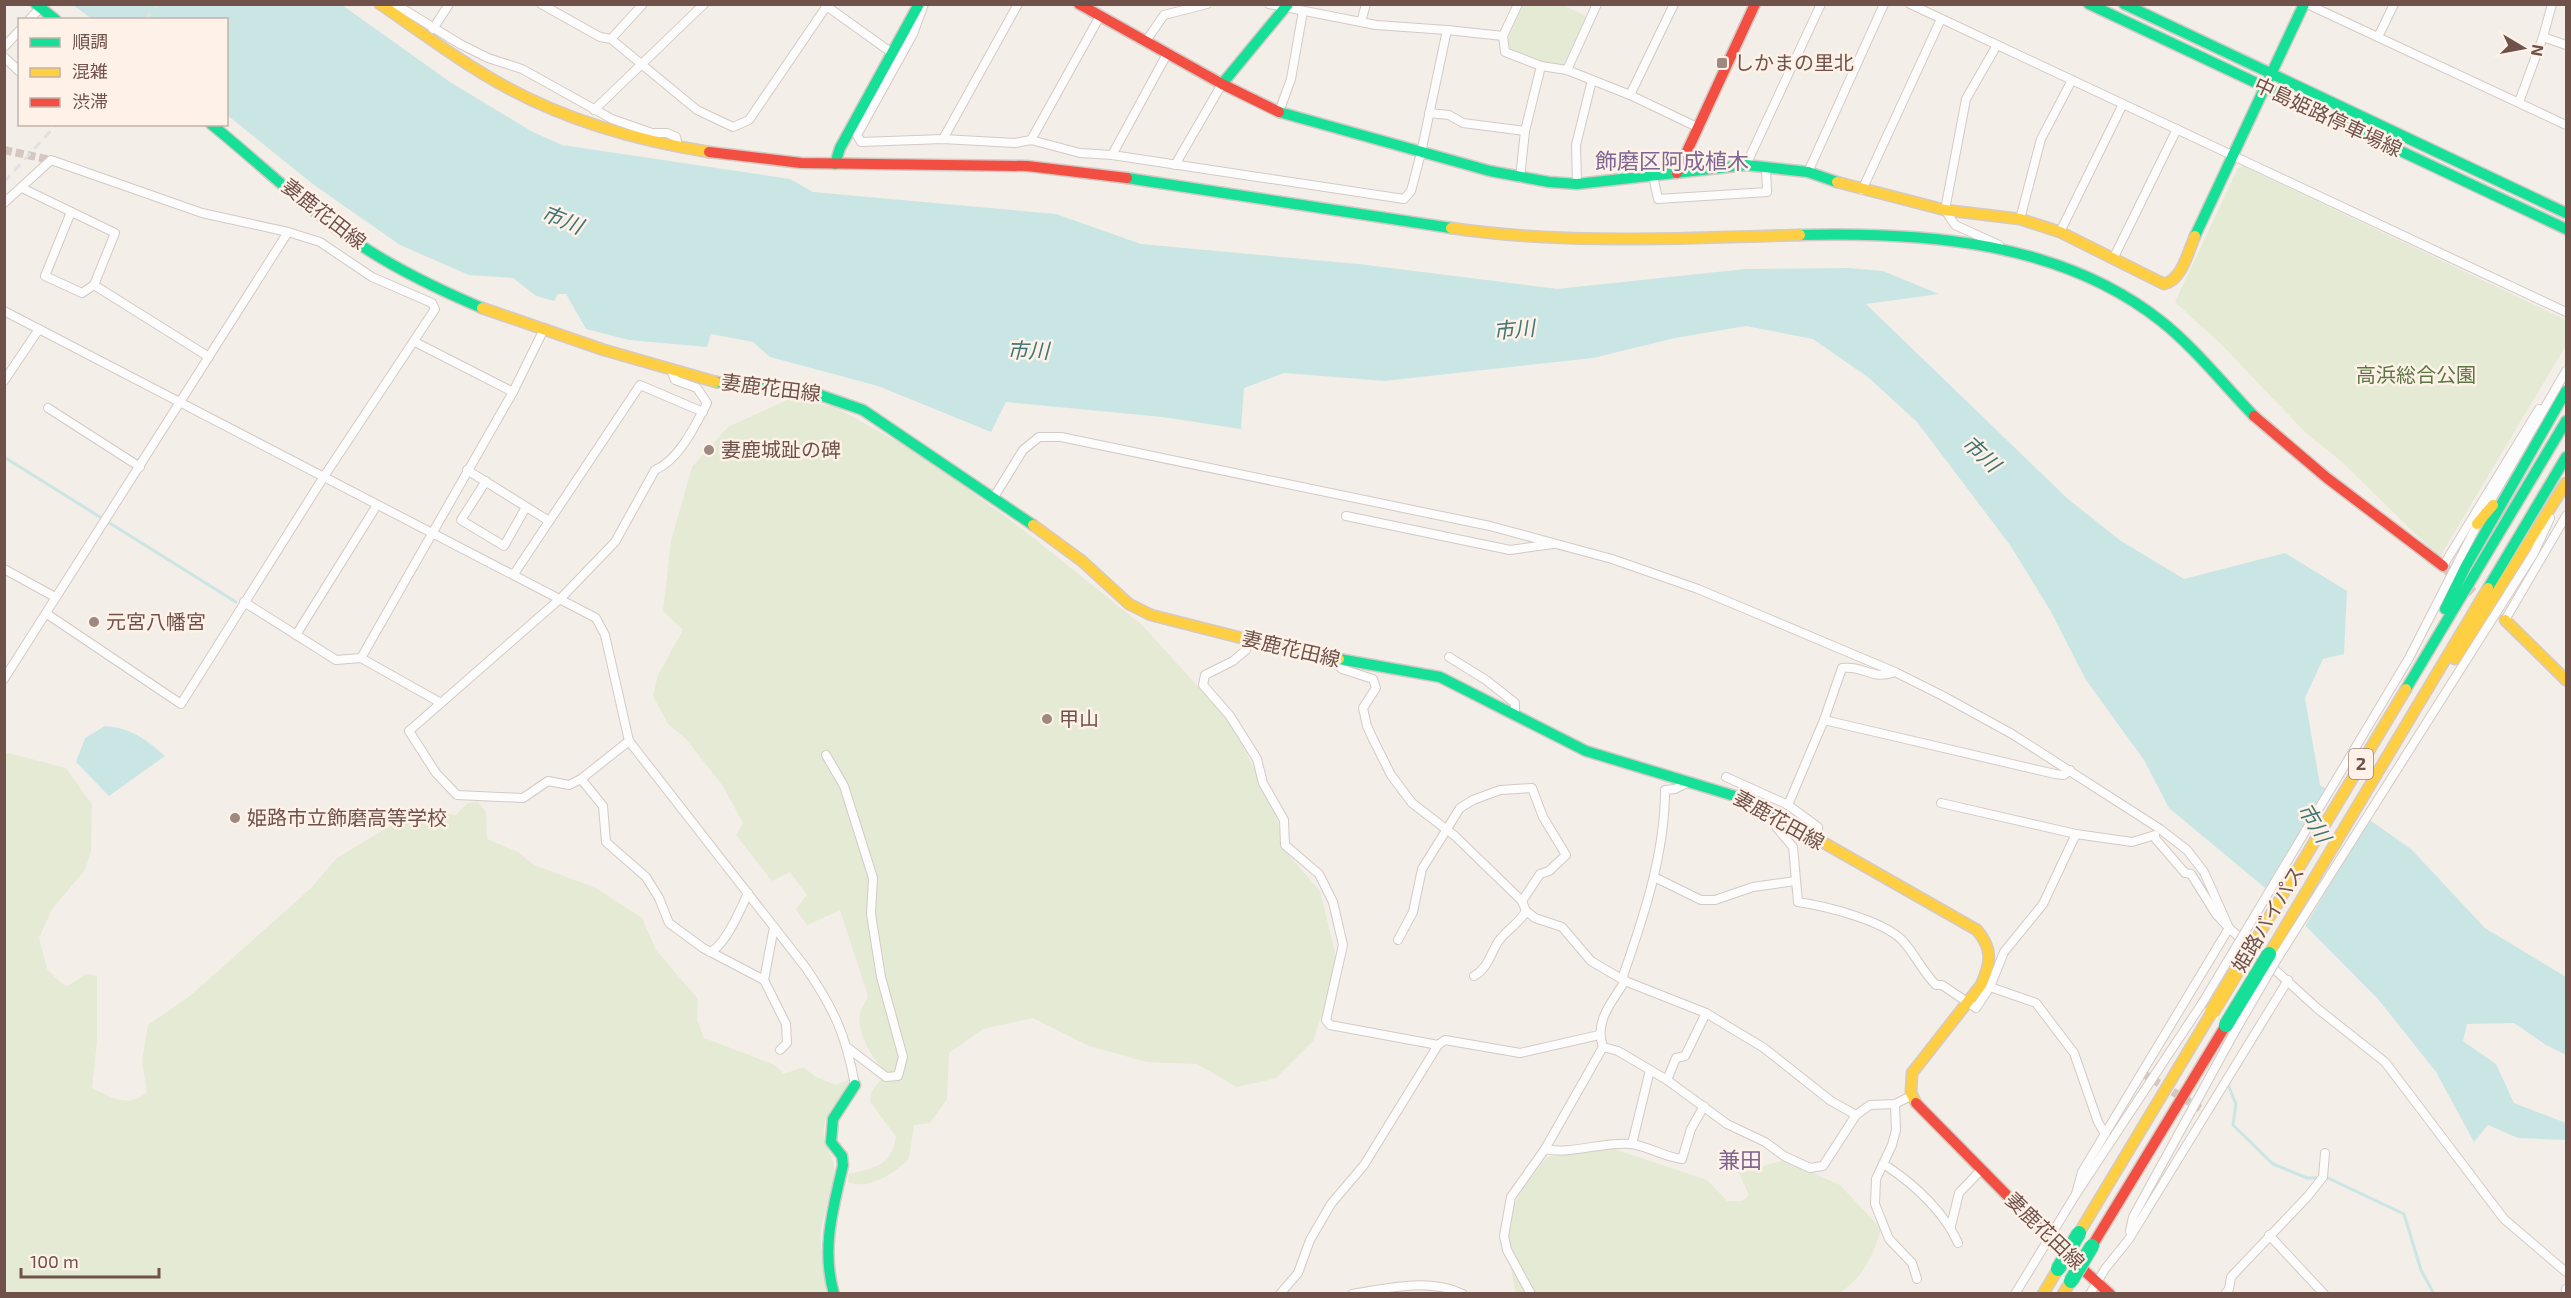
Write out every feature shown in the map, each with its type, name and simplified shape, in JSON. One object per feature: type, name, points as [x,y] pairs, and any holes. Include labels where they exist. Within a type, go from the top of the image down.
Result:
[{"type":"main road","points":[[380,4],[524,96],[574,118],[678,146],[762,159],[835,164],[1014,165],[1059,168],[1494,234],[1626,239],[1829,234],[1952,240],[2017,252],[2061,266],[2113,288],[2162,322],[2254,416],[2327,478],[2443,566]]},
{"type":"main road","points":[[835,164],[840,148],[919,4]]},
{"type":"main road","points":[[1079,4],[1222,84],[1279,112],[1421,153],[1520,178],[1577,184],[1746,165],[1808,172],[1862,190],[1945,210],[2020,219],[2060,232],[2164,284],[2172,282],[2270,74],[2306,4]]},
{"type":"main road","points":[[1677,173],[1755,4]]},
{"type":"main road","name":"中島姫路停車場線","points":[[2089,4],[2566,229]]},
{"type":"main road","name":"中島姫路停車場線","points":[[2124,4],[2566,213]]},
{"type":"main road","points":[[38,6],[53,18]]},
{"type":"main road","points":[[1222,84],[1287,6]]},
{"type":"main road","name":"妻鹿花田線","points":[[214,126],[261,163],[328,222],[367,249],[441,291],[543,331],[671,370],[716,382],[756,388],[808,390],[840,399],[863,410],[994,497],[1082,561],[1130,604],[1151,615],[1329,658],[1440,677],[1586,751],[1689,782],[1749,794],[1770,812],[1819,842],[1977,930],[1987,942],[1991,955],[1980,986],[1912,1074],[1911,1096],[2050,1236],[2094,1287],[2110,1293]]},
{"type":"main road","points":[[2444,609],[2566,391]]},
{"type":"main road","points":[[2444,609],[2566,421]]},
{"type":"main road","points":[[2472,635],[2566,458]]},
{"type":"main road","points":[[2477,524],[2516,478]]},
{"type":"main road","points":[[2472,635],[2566,484]]},
{"type":"main road","name":"姫路バイパス","points":[[2043,1293],[2207,1007],[2413,677],[2444,609]]},
{"type":"main road","points":[[2505,620],[2566,680]]},
{"type":"main road","name":"姫路バイパス","points":[[2063,1293],[2290,930],[2384,762],[2472,635]]},
{"type":"main road","points":[[834,1293],[827,1277],[829,1220],[843,1165],[842,1156],[831,1142],[833,1119],[855,1085]]},
{"type":"street","points":[[395,4],[433,29],[488,58],[522,69],[594,110],[652,133],[667,132],[676,136],[678,146]]},
{"type":"street","points":[[433,29],[449,4]]},
{"type":"street","points":[[541,4],[600,37],[611,39],[697,111],[733,127],[749,120],[827,5],[892,53]]},
{"type":"street","points":[[611,39],[643,4]]},
{"type":"street","points":[[594,110],[704,4]]},
{"type":"street","points":[[924,4],[913,34],[857,135],[861,142],[943,139],[1015,142],[1031,140],[1080,153],[1112,155],[1396,200],[1404,199],[1411,191],[1447,30]]},
{"type":"street","points":[[943,139],[1018,4]]},
{"type":"street","points":[[1146,42],[1164,15],[1207,4]]},
{"type":"street","points":[[1269,4],[1361,22],[1503,36]]},
{"type":"street","points":[[1361,22],[1366,4]]},
{"type":"street","points":[[1518,4],[1503,36],[1505,52],[1541,66],[1567,70],[1630,95],[1697,127]]},
{"type":"street","points":[[1567,70],[1597,4]]},
{"type":"street","points":[[1630,95],[1674,4]]},
{"type":"street","points":[[1746,165],[1821,4]]},
{"type":"street","points":[[1808,172],[1884,4]]},
{"type":"street","points":[[1910,4],[2566,312]]},
{"type":"street","points":[[2306,4],[2566,124]]},
{"type":"street","points":[[2378,37],[2394,4]]},
{"type":"street","points":[[2519,102],[2543,37],[2552,4]]},
{"type":"street","points":[[1279,112],[1291,79],[1304,11]]},
{"type":"street","points":[[1031,140],[1100,16]]},
{"type":"street","points":[[1862,190],[1941,19]]},
{"type":"street","points":[[4,47],[18,32]]},
{"type":"street","points":[[2543,37],[2566,45]]},
{"type":"street","points":[[1997,45],[1966,99],[1945,210],[1955,225],[2017,252]]},
{"type":"street","points":[[1112,155],[1167,54]]},
{"type":"street","points":[[4,57],[18,70]]},
{"type":"street","points":[[1520,178],[1524,131],[1541,66]]},
{"type":"street","points":[[1577,184],[1576,145],[1592,80]]},
{"type":"street","points":[[2020,219],[2041,139],[2072,80]]},
{"type":"street","points":[[1175,165],[1222,84]]},
{"type":"street","points":[[2060,232],[2123,104]]},
{"type":"street","points":[[1428,113],[1449,115],[1463,123],[1524,131]]},
{"type":"street","points":[[2114,257],[2177,129]]},
{"type":"street","points":[[4,203],[51,160],[202,213],[288,232],[320,242],[372,277],[432,303],[435,309],[323,478],[181,704],[47,614]]},
{"type":"street","points":[[1653,176],[1658,199],[1728,196],[1767,192],[1766,168]]},
{"type":"street","points":[[22,188],[72,212],[115,233],[94,285],[82,293],[45,276],[72,212]]},
{"type":"street","points":[[4,679],[181,404],[288,232]]},
{"type":"street","points":[[94,285],[209,357]]},
{"type":"street","points":[[4,311],[597,618],[605,635],[628,741],[748,893],[832,1006],[848,1048],[855,1085]]},
{"type":"street","points":[[4,381],[39,329]]},
{"type":"street","points":[[361,658],[513,392],[543,331]]},
{"type":"street","points":[[415,342],[513,392]]},
{"type":"street","points":[[628,741],[581,779],[569,785],[548,781],[522,798],[457,795],[436,773],[409,731],[561,598],[615,542],[655,470],[666,466],[696,425],[707,403],[697,388],[675,380],[671,370]]},
{"type":"street","points":[[2443,566],[2554,385],[2566,370]]},
{"type":"street","points":[[2267,909],[2389,693],[2444,609],[2477,524],[2566,370]]},
{"type":"street","points":[[514,574],[640,386],[703,412]]},
{"type":"street","points":[[48,408],[140,467]]},
{"type":"street","points":[[994,497],[1023,450],[1039,437],[1061,437],[1490,526],[1612,560],[1698,589],[1895,672],[2012,734],[2070,770],[2160,829],[2187,850],[2204,872],[2229,928]]},
{"type":"street","points":[[467,470],[549,521]]},
{"type":"street","points":[[486,481],[462,520],[504,546],[526,507]]},
{"type":"street","points":[[296,635],[377,505]]},
{"type":"street","points":[[1346,516],[1510,550],[1554,544]]},
{"type":"street","points":[[2505,620],[2566,516]]},
{"type":"street","points":[[4,569],[55,597]]},
{"type":"street","points":[[244,602],[336,660],[361,658],[441,704]]},
{"type":"street","points":[[2290,930],[2366,816],[2472,635]]},
{"type":"street","points":[[1247,640],[1246,650],[1233,661],[1205,675],[1203,685],[1230,716],[1257,759],[1263,783],[1284,820],[1285,845],[1319,874],[1333,902],[1343,945],[1326,1020],[1330,1025],[1438,1045]]},
{"type":"street","points":[[1449,657],[1486,680],[1515,703],[1515,714]]},
{"type":"street","points":[[1329,658],[1342,669],[1373,679],[1376,688],[1363,708],[1366,726],[1391,776],[1412,804],[1447,830],[1522,901],[1527,911],[1535,918],[1562,927],[1591,961],[1625,981],[1706,1013],[1764,1048],[1831,1101],[1856,1115]]},
{"type":"street","points":[[1788,805],[1824,720],[1842,668],[1852,666],[1881,677],[1895,672]]},
{"type":"street","points":[[1824,720],[2055,774],[2064,775],[2070,770]]},
{"type":"street","points":[[826,755],[844,786],[873,878],[871,914],[881,976],[903,1057],[902,1069],[898,1076],[886,1077],[848,1048]]},
{"type":"street","points":[[1726,777],[1749,794],[1788,805],[1818,827],[1819,842]]},
{"type":"street","points":[[581,779],[603,806],[606,842],[646,876],[659,898],[669,923],[710,952],[764,980],[786,1024],[787,1043],[780,1050]]},
{"type":"street","points":[[1625,981],[1623,976],[1654,877],[1665,812],[1665,790],[1675,789],[1689,782]]},
{"type":"street","points":[[1398,940],[1413,912],[1422,869],[1460,808],[1473,800],[1500,790],[1532,788],[1543,817],[1566,855],[1550,871],[1540,874],[1522,901]]},
{"type":"street","points":[[1941,803],[2076,834],[2132,842],[2154,837],[2160,829]]},
{"type":"street","points":[[1770,812],[1777,828],[1792,847],[1798,902],[1833,907],[1888,930],[1902,940],[1923,972],[1936,985],[1942,985],[1976,1008],[1990,987],[2004,952],[2043,904],[2076,834]]},
{"type":"street","points":[[2154,837],[2185,873],[2191,874],[2216,914],[2229,928],[2385,1062],[2504,1219],[2566,1272]]},
{"type":"street","points":[[1654,877],[1701,900],[1715,900],[1753,888],[1795,881]]},
{"type":"street","points":[[710,952],[718,949],[739,915],[748,893]]},
{"type":"street","points":[[1474,976],[1482,972],[1496,944],[1504,934],[1517,925],[1527,911]]},
{"type":"street","points":[[764,980],[774,927]]},
{"type":"street","points":[[2076,1194],[2082,1173],[2229,928]]},
{"type":"street","points":[[2094,1287],[2129,1239],[2288,980]]},
{"type":"street","points":[[1531,1293],[1507,1250],[1504,1236],[1511,1197],[1545,1149],[1603,1047],[1599,1035],[1606,1009],[1625,981]]},
{"type":"street","points":[[1990,987],[2036,1003],[2074,1053],[2098,1122],[2105,1134]]},
{"type":"street","points":[[2015,1293],[2076,1194],[2207,1007]]},
{"type":"street","points":[[1667,1080],[1676,1058],[1685,1056],[1706,1013]]},
{"type":"street","points":[[2129,1239],[2133,1217],[2230,1029]]},
{"type":"street","points":[[1280,1293],[1298,1273],[1310,1240],[1331,1203],[1364,1165],[1438,1045],[1445,1040],[1520,1053],[1599,1035]]},
{"type":"street","points":[[1603,1047],[1618,1051],[1667,1080],[1727,1124],[1765,1142],[1784,1156],[1810,1168],[1823,1166],[1856,1115],[1870,1105],[1895,1104],[1911,1096]]},
{"type":"street","points":[[1632,1144],[1650,1070]]},
{"type":"street","points":[[1895,1104],[1896,1130],[1892,1146],[1876,1179],[1875,1204],[1889,1239],[1912,1263],[1917,1279]]},
{"type":"street","points":[[1545,1149],[1553,1151],[1593,1145],[1632,1144],[1682,1159],[1691,1129],[1704,1106]]},
{"type":"street","points":[[2225,1293],[2229,1289],[2231,1277],[2308,1196],[2323,1177],[2325,1153]]},
{"type":"street","points":[[1888,1167],[1906,1179],[1951,1226],[1958,1243]]},
{"type":"street","points":[[1951,1226],[1959,1193],[1982,1170]]},
{"type":"street","points":[[2269,1235],[2324,1293]]},
{"type":"street","points":[[1352,1293],[1398,1286],[1430,1285],[1463,1293]]},
{"type":"green space","points":[[1523,5],[1563,5],[1586,16],[1564,64],[1559,66],[1511,52],[1508,38]]},
{"type":"green space","name":"高浜総合公園","points":[[2243,166],[2566,320],[2566,345],[2441,555],[2436,554],[2342,462],[2305,432],[2221,344],[2175,302],[2238,168]]},
{"type":"green space","points":[[789,399],[835,407],[923,456],[1026,532],[1142,625],[1232,724],[1273,807],[1287,853],[1320,891],[1338,965],[1313,1041],[1276,1078],[1237,1087],[1197,1064],[1147,1062],[1089,1046],[1033,1018],[983,1029],[949,1053],[947,1099],[930,1123],[914,1125],[909,1159],[881,1179],[864,1184],[848,1182],[849,1174],[867,1170],[886,1160],[894,1147],[896,1137],[870,1101],[872,1091],[886,1073],[876,1061],[863,1037],[859,1020],[868,996],[840,910],[807,925],[796,909],[807,895],[790,872],[772,881],[736,835],[743,823],[723,786],[685,738],[668,724],[653,696],[658,675],[683,630],[663,611],[671,541],[692,467],[728,427]]},
{"type":"green space","points":[[4,752],[66,768],[92,805],[91,851],[85,870],[52,909],[39,938],[47,969],[61,983],[68,986],[86,974],[97,976],[97,1041],[92,1088],[113,1098],[127,1101],[147,1092],[142,1061],[148,1025],[190,996],[310,889],[337,858],[405,817],[434,812],[456,815],[466,804],[477,801],[486,812],[487,839],[518,852],[534,865],[596,888],[642,918],[656,950],[698,999],[697,1020],[704,1038],[775,1065],[784,1074],[803,1067],[816,1077],[836,1085],[849,1079],[845,1091],[827,1117],[824,1130],[825,1141],[833,1161],[834,1175],[820,1238],[824,1262],[834,1293],[5,1293]]},
{"type":"green space","points":[[1589,1149],[1614,1149],[1707,1180],[1727,1201],[1742,1201],[1749,1195],[1737,1169],[1760,1167],[1784,1160],[1840,1185],[1881,1229],[1878,1239],[1861,1273],[1839,1293],[1516,1294],[1510,1261],[1509,1231],[1515,1203],[1523,1189],[1549,1157]]},
{"type":"water","name":"市川","points":[[73,5],[342,5],[450,82],[531,131],[562,145],[790,179],[813,192],[1056,214],[1141,244],[1358,264],[1557,289],[1745,269],[1848,268],[1883,271],[1939,294],[1866,304],[2068,499],[2121,541],[2184,579],[2285,553],[2347,591],[2344,654],[2323,659],[2305,698],[2320,785],[2411,849],[2485,928],[2566,977],[2566,1055],[2546,1045],[2514,1023],[2467,1024],[2463,1041],[2496,1064],[2514,1103],[2566,1123],[2566,1140],[2518,1138],[2488,1125],[2474,1142],[2436,1072],[2378,999],[2282,902],[2169,808],[2144,760],[2086,680],[2050,610],[2010,545],[1917,422],[1869,378],[1813,339],[1746,326],[1675,338],[1593,358],[1384,381],[1284,373],[1244,388],[1241,429],[1162,417],[1006,402],[991,432],[878,386],[770,357],[753,342],[711,334],[707,347],[629,340],[586,329],[566,294],[558,294],[554,301],[536,296],[513,278],[469,275],[400,245],[314,185],[228,116],[228,18],[91,18]]},
{"type":"water","points":[[105,726],[123,729],[138,735],[165,756],[109,796],[76,762],[85,738]]},
{"type":"pier","points":[[2327,786],[2370,817],[2304,928],[2264,892]]},
{"type":"waterway","points":[[4,457],[236,602]]},
{"type":"waterway","points":[[2229,1087],[2236,1104],[2233,1125],[2273,1164],[2307,1178],[2328,1178],[2404,1214],[2421,1270],[2434,1294]]},
{"type":"tunnel","points":[[4,150],[51,160]]},
{"type":"tunnel","points":[[2443,566],[2485,603]]},
{"type":"tunnel","points":[[2142,1073],[2206,1112]]},
{"type":"railway","points":[[147,18],[158,4]]},
{"type":"railway","points":[[4,182],[55,126]]},
{"type":"traffic: fast","points":[[36,4],[54,18]]},
{"type":"traffic: fast","points":[[835,164],[840,148],[919,4]]},
{"type":"traffic: fast","points":[[1222,84],[1288,4]]},
{"type":"traffic: fast","points":[[2089,4],[2566,229]]},
{"type":"traffic: fast","points":[[2124,4],[2566,213]]},
{"type":"traffic: fast","points":[[2195,236],[2304,4]]},
{"type":"traffic: fast","points":[[1279,112],[1490,171],[1549,182],[1577,184],[1746,165],[1808,172],[1837,182]]},
{"type":"traffic: fast","points":[[213,126],[347,236],[409,274],[482,308]]},
{"type":"traffic: fast","points":[[1127,178],[1451,228]]},
{"type":"traffic: fast","points":[[1800,235],[1895,236],[1942,240],[1989,247],[2035,258],[2079,273],[2122,294],[2161,321],[2197,354],[2254,416]]},
{"type":"traffic: fast","points":[[716,382],[820,395],[863,410],[1033,525]]},
{"type":"traffic: fast","points":[[2445,609],[2466,566],[2566,391]]},
{"type":"traffic: fast","points":[[2406,689],[2566,421]]},
{"type":"traffic: fast","points":[[2488,588],[2566,457]]},
{"type":"traffic: fast","points":[[1339,659],[1440,677],[1586,751],[1748,800],[1803,831]]},
{"type":"traffic: fast","points":[[2226,1025],[2269,954]]},
{"type":"traffic: fast","points":[[834,1294],[830,1277],[828,1245],[832,1213],[843,1165],[842,1156],[831,1142],[833,1119],[855,1085]]},
{"type":"traffic: fast","points":[[2058,1269],[2079,1233]]},
{"type":"traffic: fast","points":[[2071,1281],[2092,1246]]},
{"type":"traffic: slow","points":[[380,4],[474,68],[506,87],[554,110],[631,136],[709,152]]},
{"type":"traffic: slow","points":[[1837,182],[1945,210],[2020,219],[2060,232],[2164,284],[2180,271],[2195,236]]},
{"type":"traffic: slow","points":[[1451,228],[1538,237],[1625,239],[1800,235]]},
{"type":"traffic: slow","points":[[482,308],[604,350],[716,382]]},
{"type":"traffic: slow","points":[[2455,659],[2566,483]]},
{"type":"traffic: slow","points":[[2477,524],[2493,505]]},
{"type":"traffic: slow","points":[[1033,525],[1082,561],[1129,604],[1151,615],[1285,649],[1339,659]]},
{"type":"traffic: slow","points":[[2269,954],[2488,588]]},
{"type":"traffic: slow","points":[[2505,620],[2566,680]]},
{"type":"traffic: slow","points":[[2255,941],[2406,689]]},
{"type":"traffic: slow","points":[[1803,831],[1977,930],[1986,944],[1989,956],[1981,985],[1912,1073],[1911,1093],[1916,1103]]},
{"type":"traffic: slow","points":[[2212,1012],[2255,941]]},
{"type":"traffic: slow","points":[[2079,1233],[2212,1012]]},
{"type":"traffic: slow","points":[[2043,1294],[2058,1269]]},
{"type":"traffic: slow","points":[[2063,1294],[2071,1281]]},
{"type":"traffic: jam","points":[[1079,4],[1222,84],[1279,112]]},
{"type":"traffic: jam","points":[[1677,173],[1755,4]]},
{"type":"traffic: jam","points":[[709,152],[801,163],[1027,166],[1127,178]]},
{"type":"traffic: jam","points":[[2254,416],[2327,478],[2443,566]]},
{"type":"traffic: jam","points":[[2092,1246],[2226,1025]]},
{"type":"traffic: jam","points":[[1916,1103],[2056,1245],[2110,1294]]},
{"type":"place","name":"しかまの里北","points":[[1722,63]]},
{"type":"place","name":"妻鹿城趾の碑","points":[[709,450]]},
{"type":"place","name":"元宮八幡宮","points":[[94,622]]},
{"type":"place","name":"甲山","points":[[1047,719]]},
{"type":"place","name":"姫路市立飾磨高等学校","points":[[235,818]]},
{"type":"district","name":"飾磨区阿成植木","points":[[1672,161]]},
{"type":"district","name":"兼田","points":[[1740,1160]]}]
